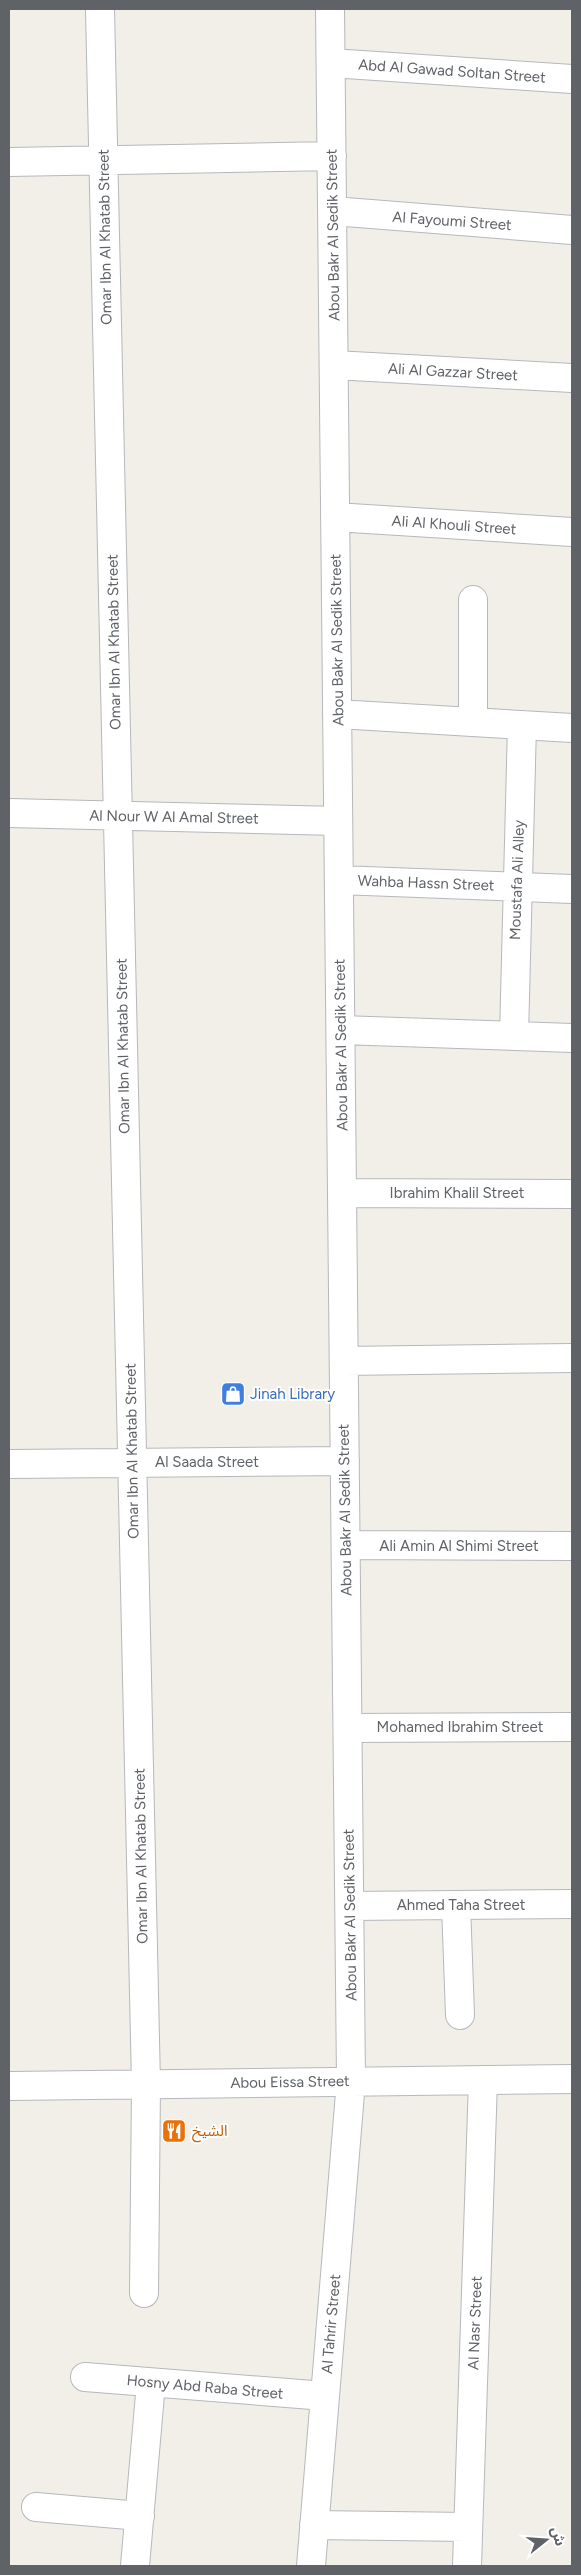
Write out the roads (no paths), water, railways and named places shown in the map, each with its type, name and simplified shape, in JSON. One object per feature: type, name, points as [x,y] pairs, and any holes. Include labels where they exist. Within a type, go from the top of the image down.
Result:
[{"type":"street","name":"Omar Ibn Al Khatab Street","points":[[100,9],[146,2084],[144,2293]]},
{"type":"street","name":"Abou Bakr Al Sedik Street","points":[[330,9],[351,2082]]},
{"type":"street","name":"Abd Al Gawad Soltan Street","points":[[331,62],[572,79]]},
{"type":"street","points":[[9,162],[332,156]]},
{"type":"street","name":"Al Fayoumi Street","points":[[333,211],[572,230]]},
{"type":"street","name":"Ali Al Gazzar Street","points":[[334,365],[572,378]]},
{"type":"street","name":"Ali Al Khouli Street","points":[[335,518],[572,532]]},
{"type":"street","points":[[473,600],[473,722]]},
{"type":"street","points":[[337,714],[572,728]]},
{"type":"street","name":"Moustafa Ali Alley","points":[[514,1036],[522,725]]},
{"type":"street","name":"Al Nour W Al Amal Street","points":[[9,813],[338,821]]},
{"type":"street","name":"Wahba Hassn Street","points":[[339,880],[572,889]]},
{"type":"street","points":[[341,1030],[572,1038]]},
{"type":"street","name":"Ibrahim Khalil Street","points":[[342,1193],[572,1194]]},
{"type":"street","points":[[344,1362],[572,1358]]},
{"type":"street","name":"Al Saada Street","points":[[9,1464],[345,1461]]},
{"type":"street","name":"Ali Amin Al Shimi Street","points":[[346,1545],[572,1546]]},
{"type":"street","name":"Mohamed Ibrahim Street","points":[[348,1728],[572,1727]]},
{"type":"street","name":"Ahmed Taha Street","points":[[350,1906],[572,1904]]},
{"type":"street","points":[[456,1905],[460,2015]]},
{"type":"street","name":"Abou Eissa Street","points":[[9,2086],[572,2079]]},
{"type":"street","name":"Al Nasr Street","points":[[467,2566],[483,2080]]},
{"type":"street","name":"Al Tahrir Street","points":[[311,2566],[351,2082]]},
{"type":"street","name":"Hosny Abd Raba Street","points":[[85,2377],[325,2396]]},
{"type":"street","points":[[135,2566],[151,2382]]},
{"type":"street","points":[[36,2507],[140,2516]]},
{"type":"street","points":[[314,2525],[468,2527]]},
{"type":"place","name":"Jinah Library","points":[[233,1394]]},
{"type":"place","name":"الشيخ","points":[[174,2131]]}]
